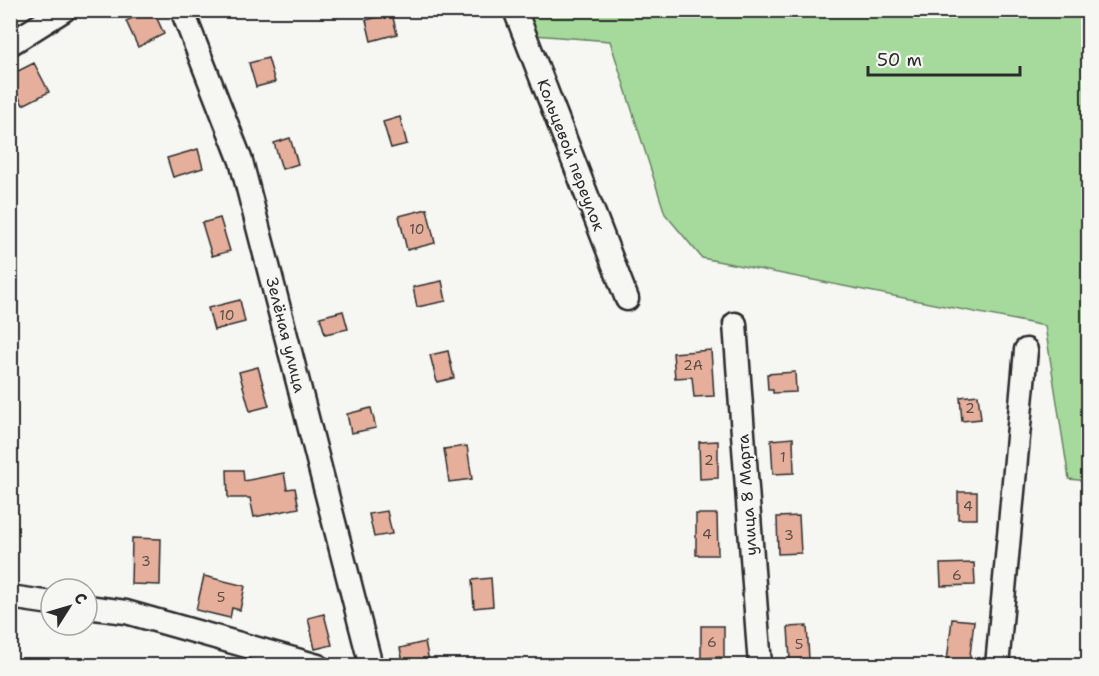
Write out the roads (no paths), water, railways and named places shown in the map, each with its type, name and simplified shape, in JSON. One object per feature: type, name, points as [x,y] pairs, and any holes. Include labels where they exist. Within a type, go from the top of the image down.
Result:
[{"type":"street","points":[[10,44],[64,10]]},
{"type":"street","name":"Зелёная улица","points":[[182,10],[241,161],[371,666]]},
{"type":"street","name":"Кольцевой переулок","points":[[516,10],[627,299]]},
{"type":"street","name":"улица 8 Марта","points":[[735,324],[760,666]]},
{"type":"street","points":[[997,666],[1026,350]]},
{"type":"street","points":[[10,597],[39,601]]},
{"type":"street","points":[[99,609],[126,612],[318,666]]}]
